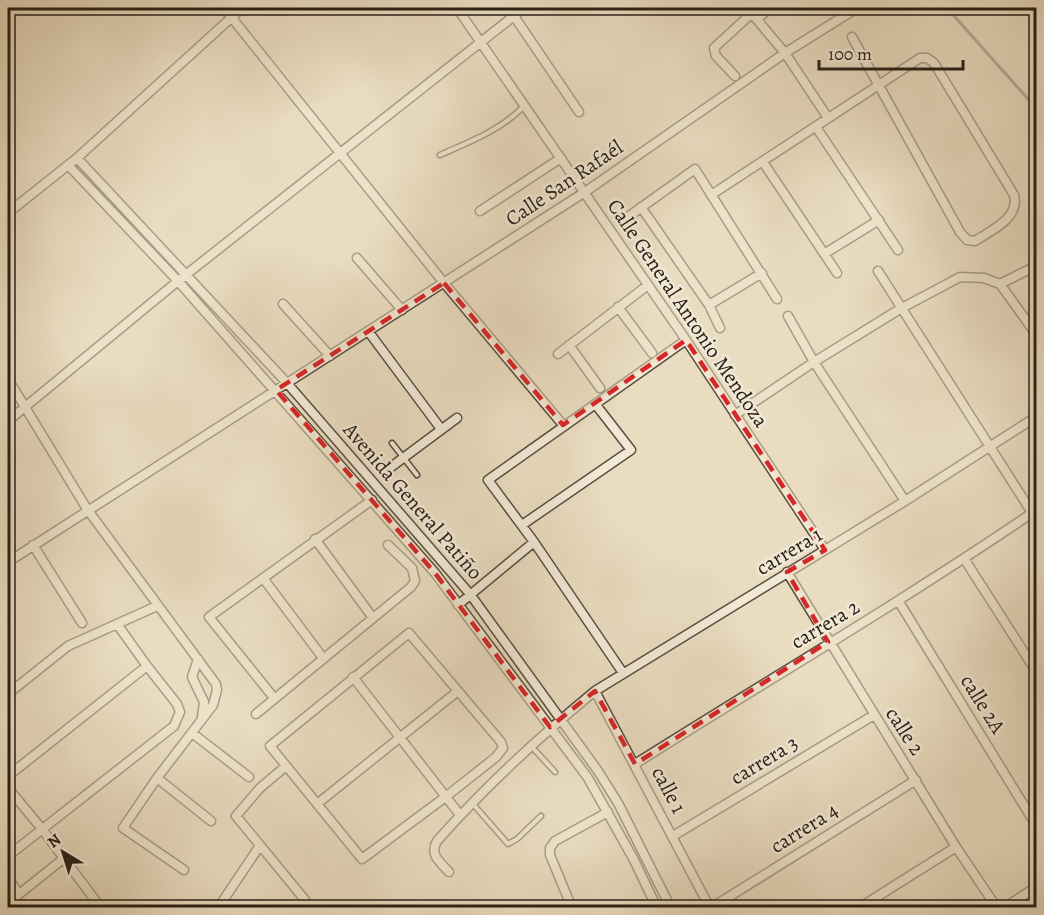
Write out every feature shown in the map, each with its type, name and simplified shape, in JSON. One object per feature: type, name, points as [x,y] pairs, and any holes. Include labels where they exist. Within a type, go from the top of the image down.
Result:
[{"type":"street","points":[[224,8],[444,283],[563,425]]},
{"type":"street","points":[[8,213],[77,158],[242,8]]},
{"type":"street","name":"Calle General Antonio Mendoza","points":[[457,8],[686,340],[825,550]]},
{"type":"street","points":[[8,421],[182,278],[524,8]]},
{"type":"street","points":[[735,76],[716,56],[714,48],[752,13],[770,8]]},
{"type":"street","name":"Calle San Rafaél","points":[[8,562],[87,509],[585,192],[785,53],[857,8]]},
{"type":"street","points":[[752,13],[785,53],[828,118]]},
{"type":"street","points":[[514,16],[579,112]]},
{"type":"street","points":[[711,195],[879,86],[920,58],[927,58],[934,63],[1014,195],[1016,204],[1014,212],[975,241],[967,240],[960,232],[879,86],[852,37]]},
{"type":"street","points":[[816,127],[898,250]]},
{"type":"street","name":"Avenida General Patiño","points":[[77,158],[435,573],[588,778],[657,908]]},
{"type":"street","points":[[480,211],[561,158]]},
{"type":"street","points":[[762,162],[837,273]]},
{"type":"street","name":"Avenida General Patiño","points":[[68,165],[287,383],[470,594],[562,718],[618,803],[670,908]]},
{"type":"street","points":[[624,219],[695,169],[777,298]]},
{"type":"street","points":[[641,207],[709,305],[720,328]]},
{"type":"street","points":[[824,254],[879,220]]},
{"type":"street","points":[[357,258],[402,310]]},
{"type":"street","points":[[1000,284],[1036,266]]},
{"type":"street","points":[[878,271],[900,309],[992,446],[1034,516]]},
{"type":"street","points":[[709,305],[762,273]]},
{"type":"street","points":[[735,415],[814,362],[900,309],[960,277],[984,278],[1000,284],[1036,334]]},
{"type":"street","points":[[558,354],[648,285]]},
{"type":"street","points":[[283,304],[330,356]]},
{"type":"street","points":[[618,307],[652,353]]},
{"type":"street","points":[[788,316],[814,362],[905,501]]},
{"type":"street","points":[[368,331],[441,429]]},
{"type":"street","points":[[623,673],[534,542],[488,480],[686,340]]},
{"type":"street","points":[[569,345],[600,388]]},
{"type":"street","points":[[8,380],[87,509],[198,659],[217,690],[213,705],[157,778],[123,828],[184,870]]},
{"type":"street","points":[[522,525],[631,450],[596,405]]},
{"type":"street","name":"carrera 1","points":[[449,872],[434,856],[434,847],[460,814],[550,728],[595,691],[905,501],[1036,417]]},
{"type":"street","points":[[391,467],[457,418]]},
{"type":"street","points":[[274,699],[209,617],[372,500]]},
{"type":"street","name":"carrera 2","points":[[635,764],[1034,516]]},
{"type":"street","points":[[315,539],[373,618]]},
{"type":"street","points":[[458,605],[534,542]]},
{"type":"street","points":[[33,545],[82,623]]},
{"type":"street","points":[[256,714],[415,581],[412,568],[388,545]]},
{"type":"street","points":[[965,560],[1036,671]]},
{"type":"street","name":"calle 2","points":[[787,572],[874,716],[997,908]]},
{"type":"street","points":[[263,578],[323,658]]},
{"type":"street","name":"calle 2A","points":[[899,602],[1036,825]]},
{"type":"street","points":[[8,694],[62,649],[157,606]]},
{"type":"street","points":[[8,856],[179,720],[177,704],[117,624]]},
{"type":"street","points":[[409,633],[458,691],[501,742],[503,748],[496,757],[448,795],[362,859],[270,746],[409,633]]},
{"type":"street","points":[[198,659],[192,677],[204,702],[202,719]]},
{"type":"street","points":[[8,776],[147,666]]},
{"type":"street","points":[[353,677],[448,795],[460,814]]},
{"type":"street","points":[[317,804],[400,735],[458,691]]},
{"type":"street","name":"calle 1","points":[[595,691],[711,908]]},
{"type":"street","name":"carrera 3","points":[[673,836],[874,716]]},
{"type":"street","points":[[192,733],[249,777]]},
{"type":"street","points":[[286,766],[260,788],[236,816],[259,847],[305,900]]},
{"type":"street","points":[[157,778],[211,821]]},
{"type":"street","name":"carrera 4","points":[[711,908],[916,780]]},
{"type":"street","points":[[8,788],[101,908]]},
{"type":"street","points":[[572,908],[549,855],[550,848],[555,841],[608,812]]},
{"type":"street","points":[[218,908],[259,847]]},
{"type":"street","points":[[859,908],[956,847]]},
{"type":"street","points":[[8,903],[63,858]]},
{"type":"street","points":[[8,879],[19,894]]},
{"type":"street","points":[[1005,908],[1036,886]]},
{"type":"lane","points":[[440,155],[485,134],[524,106]]},
{"type":"lane","points":[[392,443],[417,475]]},
{"type":"lane","points":[[531,746],[555,772]]},
{"type":"lane","points":[[473,803],[508,844],[517,839],[541,816]]},
{"type":"highlighted area","points":[[444,283],[563,425],[686,340],[825,550],[787,572],[828,642],[635,764],[595,691],[550,727],[435,573],[276,390]]},
{"type":"waterway","points":[[947,8],[1036,108]]}]
